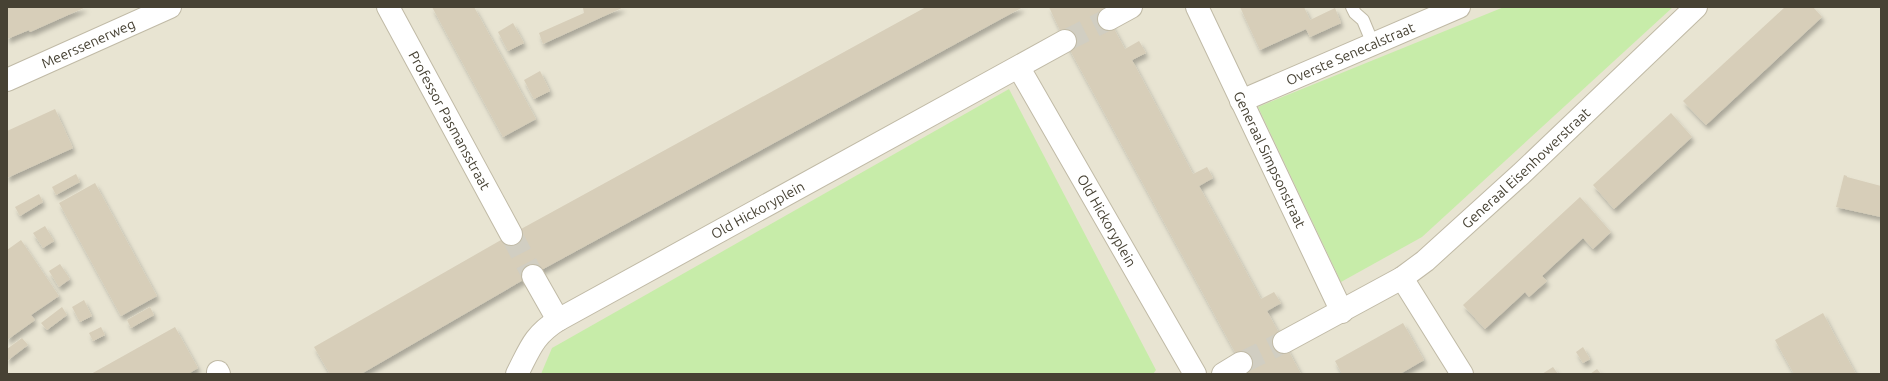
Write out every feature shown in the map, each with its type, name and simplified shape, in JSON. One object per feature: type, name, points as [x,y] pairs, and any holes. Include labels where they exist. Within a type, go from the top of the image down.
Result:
[{"type":"street","name":"Meerssenerweg","points":[[7,80],[170,7]]},
{"type":"street","name":"Professor Pasmansstraat","points":[[388,7],[511,234]]},
{"type":"street","points":[[1109,19],[1131,7]]},
{"type":"street","name":"Generaal Simpsonstraat","points":[[1197,7],[1342,312]]},
{"type":"street","name":"Overste Senecalstraat","points":[[1241,101],[1459,7]]},
{"type":"street","name":"Generaal Eisenhowerstraat","points":[[1342,312],[1402,278],[1471,220],[1696,7]]},
{"type":"street","name":"Old Hickoryplein","points":[[517,374],[534,340],[545,329],[558,320],[1019,68],[1065,41]]},
{"type":"street","name":"Old Hickoryplein","points":[[1019,68],[1195,374]]},
{"type":"street","points":[[533,276],[558,320]]},
{"type":"street","points":[[1402,278],[1462,374]]},
{"type":"street","points":[[1284,342],[1342,312]]},
{"type":"lane","points":[[1352,7],[1355,13],[1363,20],[1373,44]]},
{"type":"shaded area","points":[[7,7],[1881,7],[1881,374],[7,374]]},
{"type":"green space","points":[[1504,7],[1673,7],[1422,237],[1341,282],[1258,107]]},
{"type":"green space","points":[[1009,89],[1156,370],[1153,374],[541,374],[552,348]]},
{"type":"building","points":[[7,7],[86,7],[30,32],[29,30],[7,39]]},
{"type":"building","points":[[432,7],[474,7],[536,119],[503,137]]},
{"type":"building","points":[[624,7],[543,44],[539,33],[584,13],[583,8]]},
{"type":"building","points":[[926,7],[1023,7],[523,280],[361,374],[330,374],[314,347],[501,240]]},
{"type":"building","points":[[1049,7],[1102,7],[1125,49],[1139,41],[1146,53],[1132,60],[1193,174],[1207,167],[1213,178],[1199,186],[1261,299],[1274,292],[1281,303],[1267,311],[1301,374],[1247,374],[1065,41]]},
{"type":"building","points":[[1240,7],[1304,7],[1310,20],[1335,8],[1341,23],[1310,37],[1306,29],[1260,50]]},
{"type":"building","points":[[1785,7],[1813,7],[1822,17],[1706,125],[1683,101]]},
{"type":"building","points":[[513,23],[524,43],[508,51],[498,32]]},
{"type":"building","points":[[540,71],[550,91],[534,99],[524,80]]},
{"type":"building","points":[[55,109],[73,148],[7,178],[7,131]]},
{"type":"building","points":[[1671,113],[1692,137],[1614,209],[1593,185]]},
{"type":"building","points":[[76,174],[80,182],[56,195],[52,187]]},
{"type":"building","points":[[1844,175],[1881,186],[1881,217],[1836,207]]},
{"type":"building","points":[[95,183],[157,296],[121,316],[59,203]]},
{"type":"building","points":[[39,194],[43,202],[20,216],[15,207]]},
{"type":"building","points":[[1580,197],[1611,232],[1593,249],[1583,238],[1542,276],[1547,281],[1529,297],[1525,292],[1485,329],[1463,305]]},
{"type":"building","points":[[45,226],[54,241],[43,248],[33,233]]},
{"type":"building","points":[[21,240],[59,296],[31,315],[35,320],[7,340],[7,250]]},
{"type":"building","points":[[60,264],[70,279],[59,287],[49,271]]},
{"type":"building","points":[[84,300],[92,316],[80,322],[72,307]]},
{"type":"building","points":[[62,307],[67,315],[47,330],[41,323]]},
{"type":"building","points":[[150,307],[154,315],[131,328],[127,320]]},
{"type":"building","points":[[1823,313],[1856,374],[1794,374],[1775,340]]},
{"type":"building","points":[[1403,323],[1424,360],[1400,374],[1342,374],[1335,361]]},
{"type":"building","points":[[101,327],[105,335],[93,341],[89,333]]},
{"type":"building","points":[[175,327],[198,368],[188,374],[91,374]]},
{"type":"building","points":[[22,338],[28,345],[7,361],[7,349]]},
{"type":"building","points":[[1583,347],[1590,359],[1583,363],[1576,352]]},
{"type":"building","points":[[1553,367],[1558,374],[1542,374]]},
{"type":"building","points":[[1597,369],[1601,374],[1590,374]]},
{"type":"tunnel","points":[[1065,41],[1109,19]]},
{"type":"tunnel","points":[[511,234],[533,276]]},
{"type":"tunnel","points":[[1241,363],[1284,342]]}]
